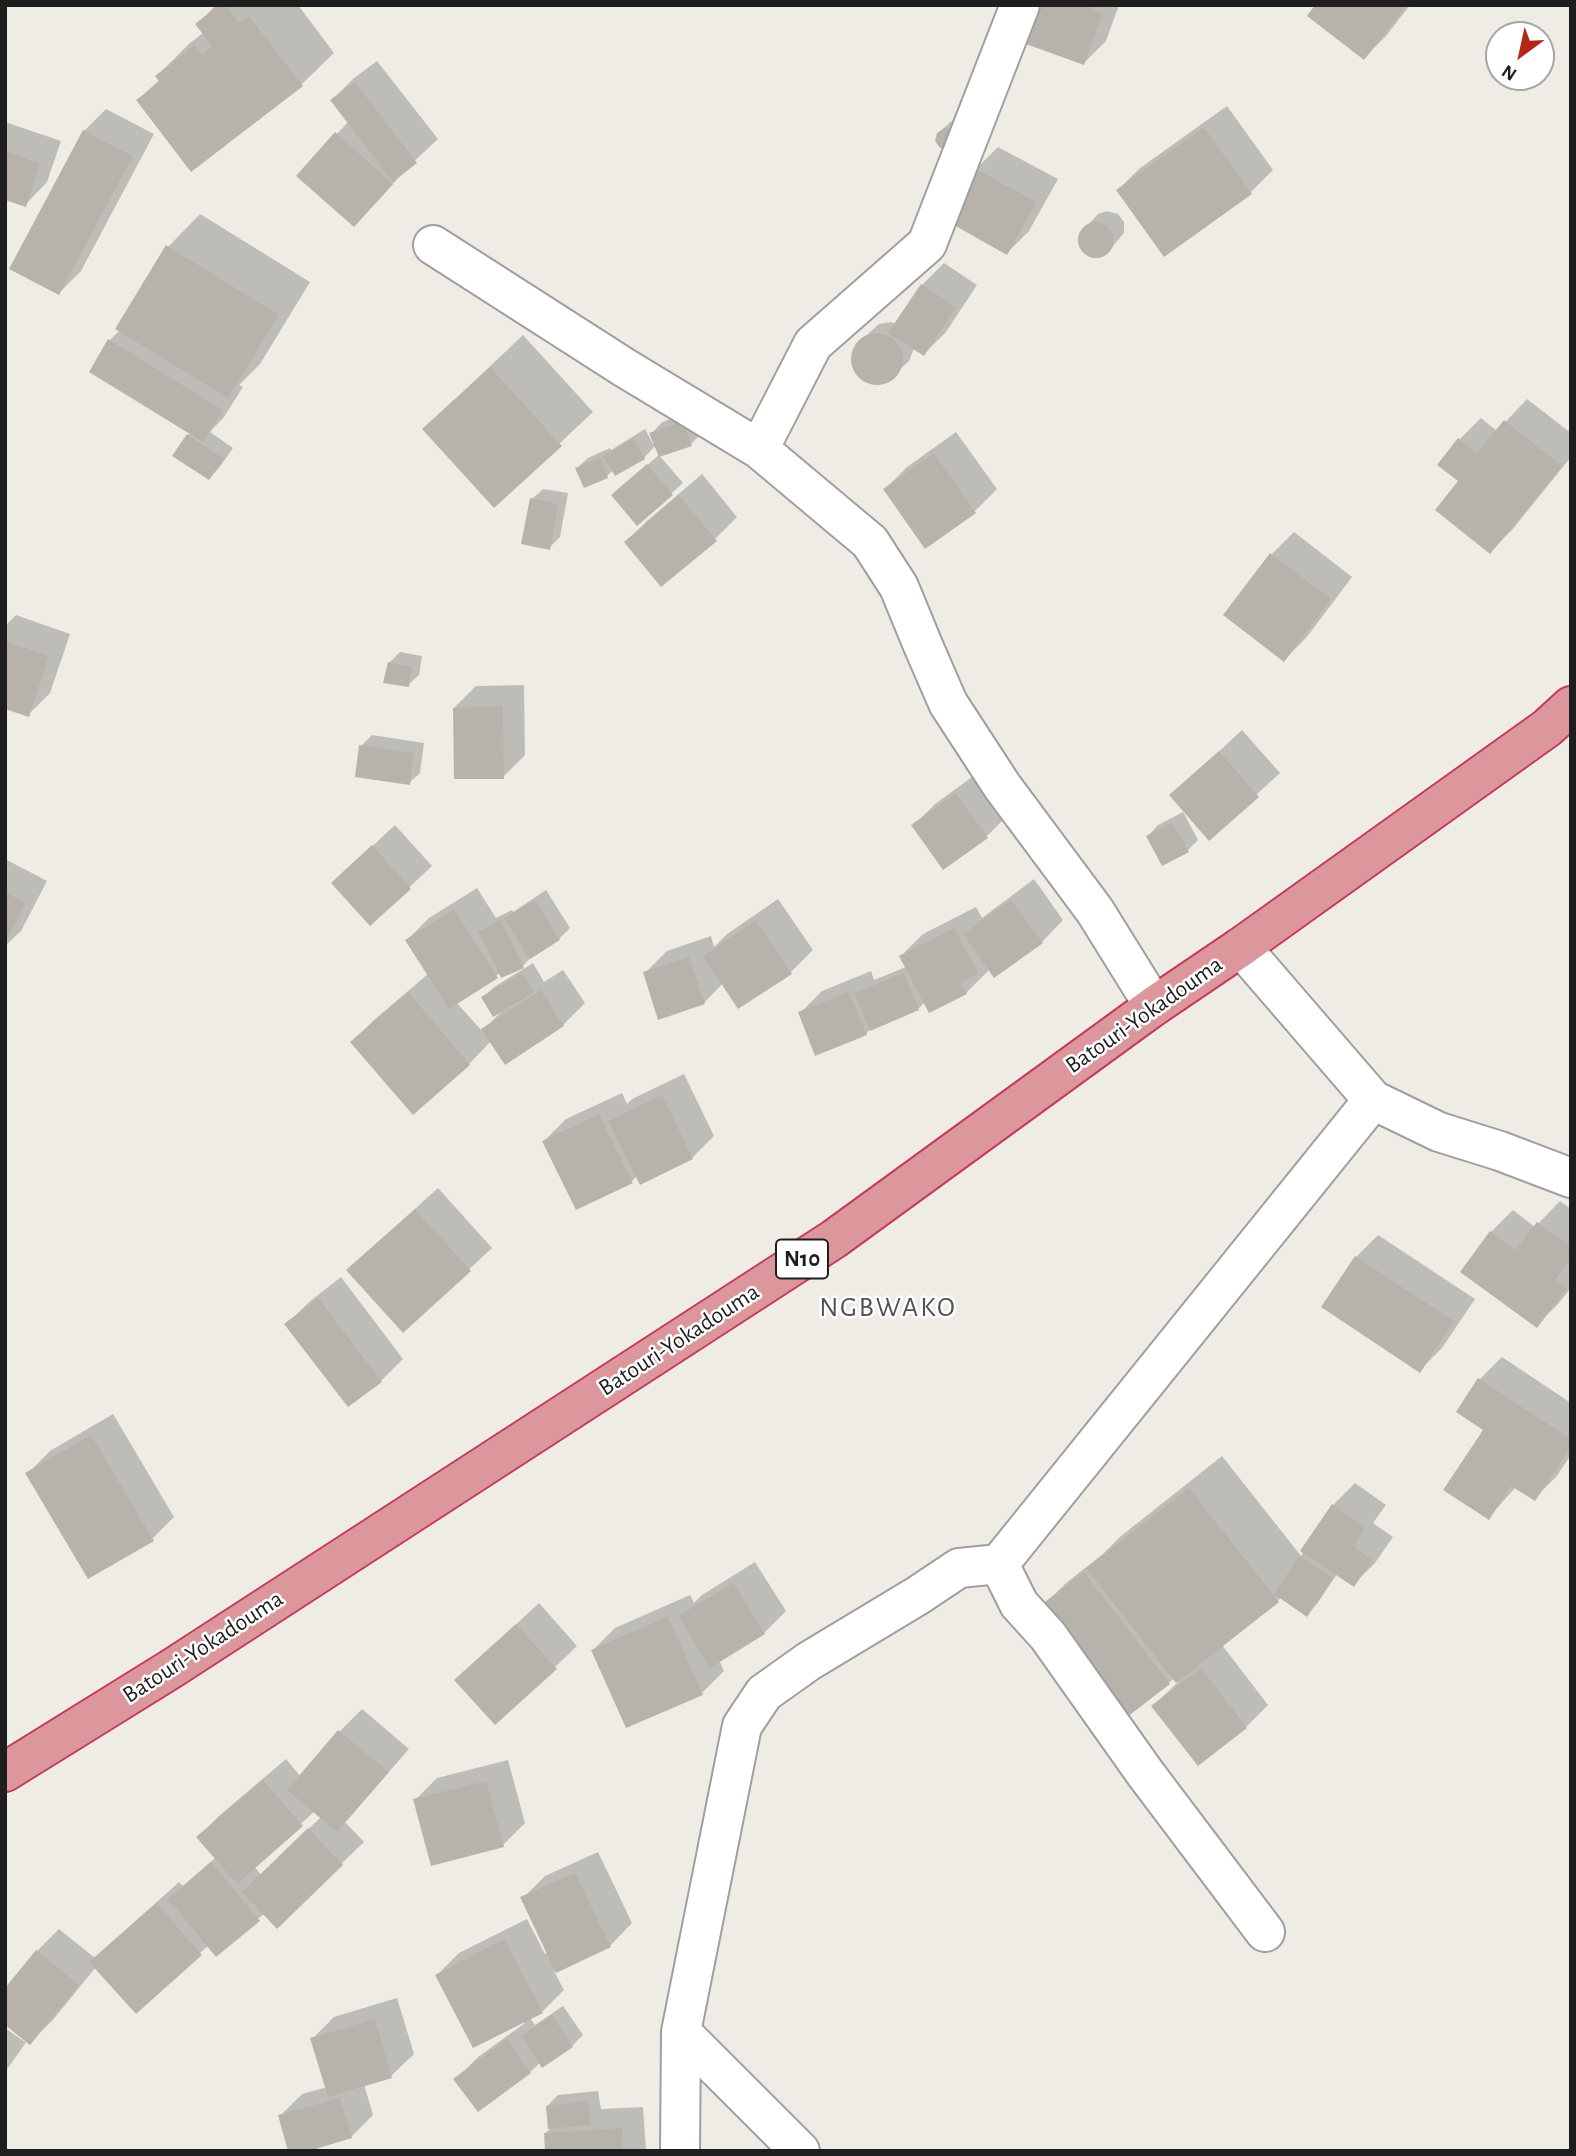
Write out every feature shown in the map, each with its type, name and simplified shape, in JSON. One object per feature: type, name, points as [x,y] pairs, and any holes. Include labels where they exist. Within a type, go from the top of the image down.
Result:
[{"type":"highway","name":"Batouri-Yokadouma","points":[[5,1772],[171,1669],[834,1239],[1154,1006],[1547,728],[1571,706]]},
{"type":"street","points":[[759,449],[813,344],[927,244],[1020,5]]},
{"type":"street","points":[[433,246],[759,449],[870,542],[899,587],[948,703],[1002,786],[1096,911],[1154,1006]]},
{"type":"street","points":[[1241,947],[1373,1100],[1439,1132],[1500,1151],[1571,1178]]},
{"type":"street","points":[[680,2151],[681,2032],[742,1726],[764,1693],[809,1661],[959,1568],[999,1564],[1373,1100]]},
{"type":"street","points":[[999,1564],[1019,1604],[1048,1636],[1145,1773],[1265,1932]]},
{"type":"street","points":[[681,2032],[800,2151]]},
{"type":"building","points":[[219,5],[225,5],[239,23],[249,16],[303,86],[191,172],[136,100],[160,82],[155,76],[194,45],[202,55],[212,46],[195,24]]},
{"type":"building","points":[[1041,5],[1083,5],[1103,13],[1084,65],[1026,44]]},
{"type":"building","points":[[1315,5],[1407,5],[1364,60],[1307,16]]},
{"type":"building","points":[[355,82],[417,163],[393,182],[330,100]]},
{"type":"building","points":[[1204,127],[1252,194],[1164,257],[1116,190]]},
{"type":"building","points":[[944,128],[952,129],[949,150],[940,148],[935,141],[937,133]]},
{"type":"building","points":[[83,130],[133,156],[59,295],[9,269]]},
{"type":"building","points":[[335,132],[393,184],[354,227],[296,176]]},
{"type":"building","points":[[5,151],[40,163],[26,207],[5,200]]},
{"type":"building","points":[[974,168],[1037,202],[1007,255],[945,220]]},
{"type":"building","points":[[1096,222],[1109,227],[1114,240],[1109,253],[1096,258],[1083,253],[1078,240],[1083,227]]},
{"type":"building","points":[[166,245],[279,315],[228,398],[115,329]]},
{"type":"building","points":[[921,284],[956,307],[924,356],[888,333]]},
{"type":"building","points":[[877,333],[887,335],[895,341],[901,349],[901,369],[895,377],[887,383],[877,385],[867,383],[859,377],[853,369],[851,359],[853,349],[859,341],[867,335]]},
{"type":"building","points":[[108,339],[223,410],[203,442],[89,372]]},
{"type":"building","points":[[490,367],[562,446],[494,508],[422,429]]},
{"type":"building","points":[[1504,420],[1562,466],[1490,554],[1435,510],[1458,481],[1437,465],[1458,438],[1477,453]]},
{"type":"building","points":[[683,421],[692,446],[659,457],[649,433]]},
{"type":"building","points":[[187,434],[224,459],[209,480],[172,456]]},
{"type":"building","points":[[634,438],[645,459],[615,476],[603,456]]},
{"type":"building","points":[[934,453],[976,513],[925,549],[883,489]]},
{"type":"building","points":[[600,457],[608,478],[584,488],[575,468]]},
{"type":"building","points":[[647,464],[673,495],[637,526],[611,495]]},
{"type":"building","points":[[679,495],[717,541],[661,587],[624,542]]},
{"type":"building","points":[[530,498],[558,504],[550,550],[521,544]]},
{"type":"building","points":[[1270,553],[1331,599],[1284,662],[1223,615]]},
{"type":"building","points":[[5,641],[49,656],[29,717],[5,709]]},
{"type":"building","points":[[388,662],[412,667],[409,687],[383,683]]},
{"type":"building","points":[[503,706],[504,779],[454,779],[453,708]]},
{"type":"building","points":[[359,745],[414,753],[410,785],[355,777]]},
{"type":"building","points":[[1219,751],[1259,797],[1209,841],[1169,795]]},
{"type":"building","points":[[956,793],[988,838],[943,870],[911,825]]},
{"type":"building","points":[[1172,822],[1189,852],[1162,866],[1146,836]]},
{"type":"building","points":[[372,845],[411,889],[370,926],[331,883]]},
{"type":"building","points":[[5,892],[26,903],[5,943]]},
{"type":"building","points":[[535,900],[560,940],[530,959],[504,918]]},
{"type":"building","points":[[1011,900],[1043,943],[994,978],[963,934]]},
{"type":"building","points":[[454,909],[498,978],[449,1009],[405,940]]},
{"type":"building","points":[[501,920],[524,968],[501,978],[478,931]]},
{"type":"building","points":[[756,920],[792,974],[738,1009],[703,956]]},
{"type":"building","points":[[954,928],[978,973],[961,983],[967,994],[929,1013],[899,956]]},
{"type":"building","points":[[689,957],[705,1004],[658,1020],[643,972]]},
{"type":"building","points":[[522,973],[534,992],[493,1017],[481,997]]},
{"type":"building","points":[[904,973],[919,1010],[870,1031],[854,993]]},
{"type":"building","points":[[541,990],[564,1026],[505,1065],[481,1029]]},
{"type":"building","points":[[408,992],[470,1065],[413,1115],[350,1042]]},
{"type":"building","points":[[849,992],[867,1035],[815,1056],[798,1012]]},
{"type":"building","points":[[662,1095],[693,1159],[640,1185],[608,1121]]},
{"type":"building","points":[[599,1114],[633,1183],[576,1210],[542,1141]]},
{"type":"building","points":[[415,1209],[471,1271],[403,1333],[346,1270]]},
{"type":"building","points":[[1537,1222],[1571,1247],[1571,1259],[1555,1280],[1567,1288],[1537,1328],[1460,1272],[1490,1231],[1515,1250]]},
{"type":"building","points":[[1355,1256],[1454,1321],[1420,1373],[1321,1307]]},
{"type":"building","points":[[318,1298],[382,1382],[348,1407],[284,1324]]},
{"type":"building","points":[[1478,1378],[1571,1439],[1571,1447],[1535,1501],[1511,1486],[1489,1520],[1443,1490],[1483,1430],[1456,1412]]},
{"type":"building","points":[[91,1435],[154,1541],[88,1579],[25,1473]]},
{"type":"building","points":[[1189,1488],[1279,1602],[1176,1683],[1086,1568]]},
{"type":"building","points":[[1332,1504],[1365,1528],[1353,1546],[1372,1560],[1354,1587],[1300,1551]]},
{"type":"building","points":[[1299,1556],[1333,1578],[1307,1617],[1274,1594]]},
{"type":"building","points":[[1084,1572],[1170,1684],[1127,1717],[1041,1605]]},
{"type":"building","points":[[733,1583],[765,1634],[710,1668],[678,1616]]},
{"type":"building","points":[[668,1616],[703,1695],[626,1728],[591,1650]]},
{"type":"building","points":[[516,1624],[557,1669],[495,1725],[454,1680]]},
{"type":"building","points":[[1201,1668],[1247,1728],[1198,1766],[1151,1706]]},
{"type":"building","points":[[338,1730],[389,1772],[337,1832],[287,1790]]},
{"type":"building","points":[[263,1780],[303,1826],[237,1884],[196,1837]]},
{"type":"building","points":[[486,1781],[504,1847],[431,1866],[413,1799]]},
{"type":"building","points":[[308,1828],[343,1865],[277,1929],[242,1892]]},
{"type":"building","points":[[211,1862],[260,1921],[216,1957],[168,1899]]},
{"type":"building","points":[[575,1873],[611,1947],[556,1973],[520,1897]]},
{"type":"building","points":[[156,1903],[202,1955],[136,2014],[89,1962]]},
{"type":"building","points":[[504,1939],[543,2013],[473,2048],[435,1975]]},
{"type":"building","points":[[36,1950],[79,1985],[30,2045],[5,2025],[5,1988]]},
{"type":"building","points":[[552,2015],[573,2047],[542,2068],[521,2036]]},
{"type":"building","points":[[375,2019],[392,2078],[328,2097],[310,2038]]},
{"type":"building","points":[[507,2039],[531,2073],[478,2112],[453,2079]]},
{"type":"building","points":[[340,2098],[352,2138],[309,2151],[288,2151],[278,2115]]},
{"type":"building","points":[[588,2101],[591,2125],[548,2129],[546,2106]]},
{"type":"building","points":[[622,2128],[623,2151],[545,2151],[544,2133]]},
{"type":"district","name":"NGBWAKO","points":[[888,1308]]}]
